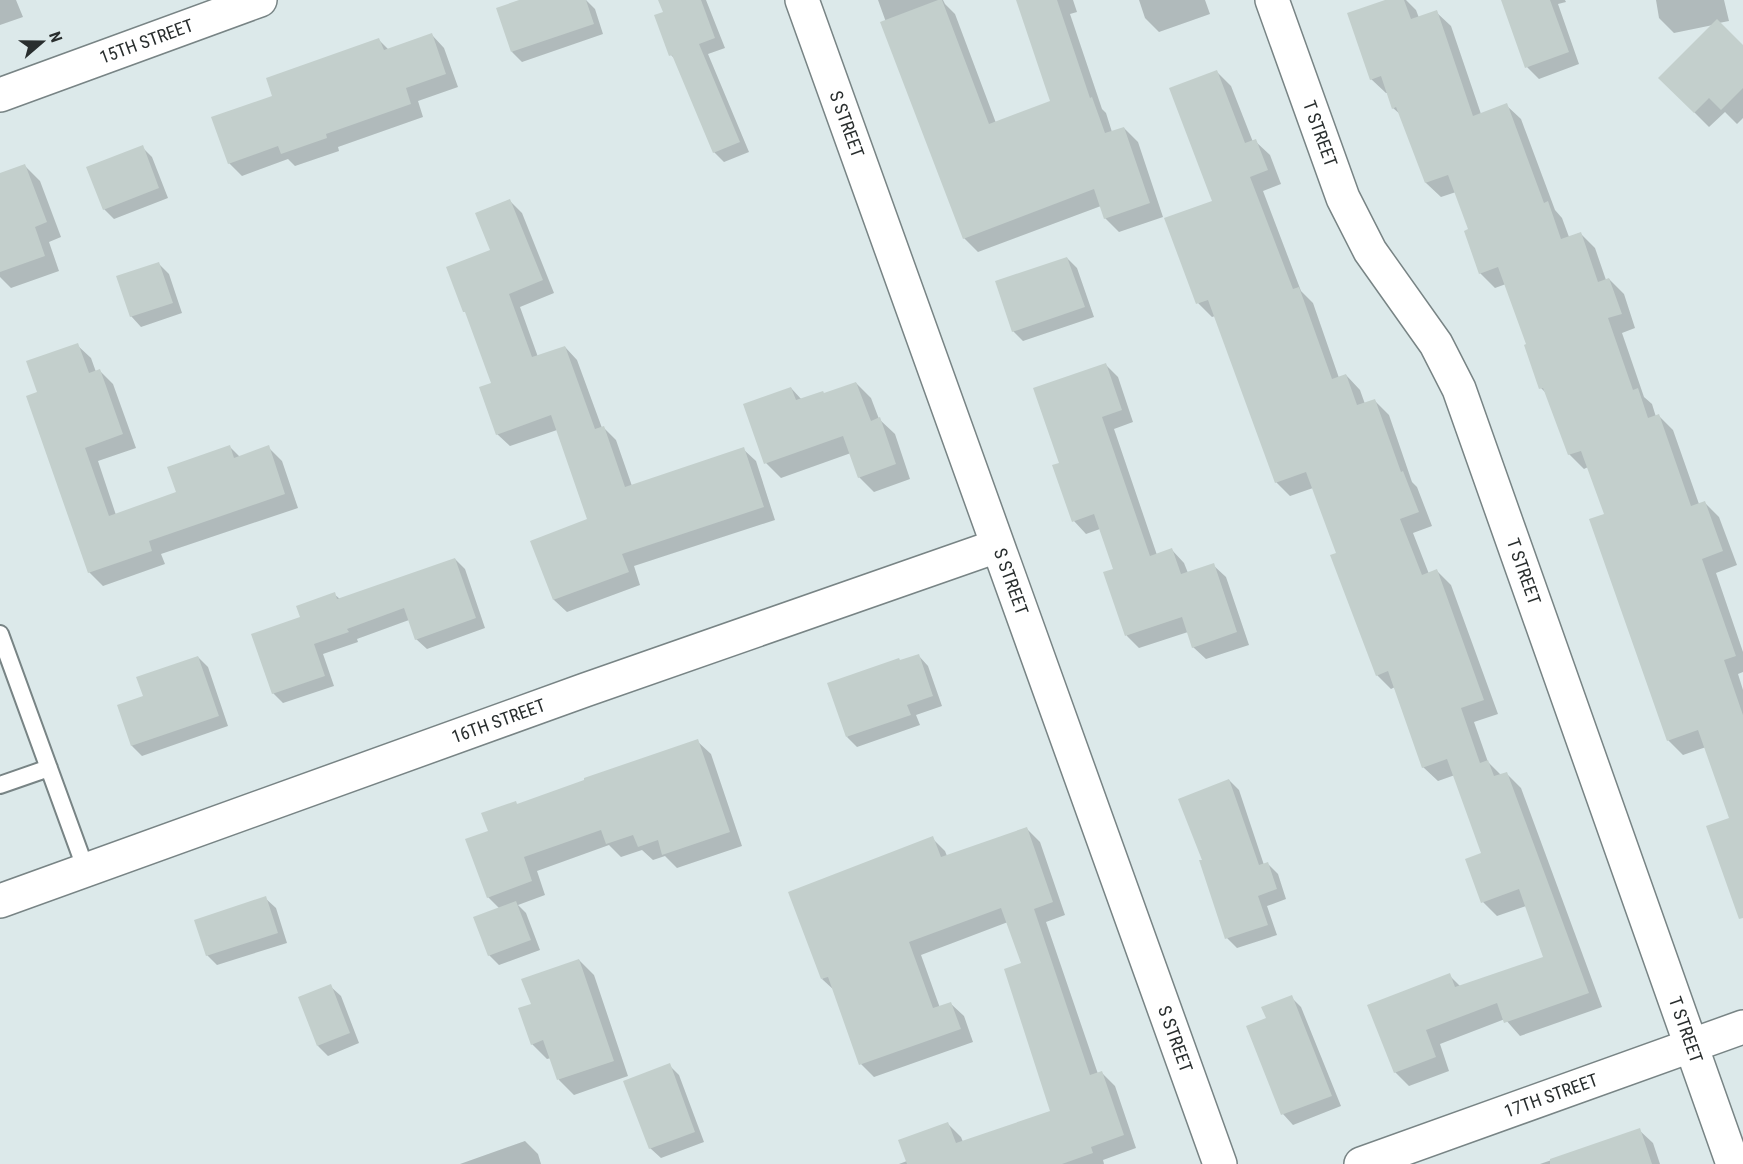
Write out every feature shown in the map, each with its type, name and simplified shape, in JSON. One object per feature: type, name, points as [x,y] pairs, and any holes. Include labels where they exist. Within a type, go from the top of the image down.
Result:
[{"type":"street","name":"15TH STREET","points":[[0,95],[260,0]]},
{"type":"street","name":"S STREET","points":[[802,0],[1220,1164]]},
{"type":"street","name":"T STREET","points":[[1272,0],[1343,198],[1370,251],[1436,344],[1459,389],[1733,1164]]},
{"type":"street","name":"16TH STREET","points":[[0,901],[585,690],[997,546]]},
{"type":"street","name":"17TH STREET","points":[[1361,1164],[1743,1027]]},
{"type":"lane","points":[[0,634],[86,870]]},
{"type":"lane","points":[[0,785],[49,768]]},
{"type":"building","points":[[519,0],[586,0],[594,24],[511,52],[496,8]]},
{"type":"building","points":[[658,0],[701,0],[715,38],[699,44],[740,142],[713,153],[672,55],[669,56],[654,15],[663,12]]},
{"type":"building","points":[[942,0],[989,124],[1050,101],[1016,0],[1057,0],[1090,98],[1092,97],[1105,133],[1124,127],[1150,203],[1104,219],[1094,189],[963,239],[880,22]]},
{"type":"building","points":[[1385,0],[1404,0],[1411,19],[1437,10],[1473,116],[1507,103],[1544,203],[1548,201],[1561,239],[1581,232],[1598,282],[1609,278],[1622,314],[1608,318],[1633,390],[1638,388],[1648,418],[1659,414],[1691,506],[1705,501],[1723,551],[1702,559],[1736,656],[1724,660],[1743,715],[1743,918],[1739,919],[1706,826],[1729,818],[1698,730],[1667,741],[1589,519],[1604,514],[1581,451],[1568,455],[1543,388],[1539,389],[1524,345],[1526,344],[1498,267],[1479,274],[1464,231],[1468,229],[1448,175],[1425,183],[1396,107],[1392,109],[1381,76],[1370,80],[1347,13]]},
{"type":"building","points":[[1501,0],[1550,0],[1569,52],[1525,68]]},
{"type":"building","points":[[1717,19],[1743,45],[1743,88],[1721,110],[1709,98],[1694,113],[1658,78]]},
{"type":"building","points":[[432,33],[446,74],[406,88],[411,104],[326,134],[327,138],[281,154],[278,146],[228,164],[211,117],[272,96],[266,78],[379,38],[384,50]]},
{"type":"building","points":[[1217,70],[1245,143],[1256,139],[1268,170],[1250,177],[1293,289],[1299,287],[1332,379],[1346,374],[1357,405],[1375,399],[1401,472],[1403,471],[1419,512],[1400,519],[1422,575],[1437,569],[1484,700],[1461,708],[1480,763],[1488,760],[1494,776],[1507,772],[1589,993],[1504,1023],[1497,1003],[1426,1030],[1436,1057],[1394,1073],[1367,1005],[1450,973],[1455,987],[1543,957],[1519,889],[1481,903],[1465,859],[1481,853],[1447,759],[1422,768],[1388,671],[1376,676],[1330,555],[1336,553],[1306,472],[1275,483],[1208,300],[1196,304],[1164,218],[1212,201],[1169,88]]},
{"type":"building","points":[[143,145],[159,188],[103,210],[86,167]]},
{"type":"building","points":[[25,164],[47,222],[35,227],[45,256],[0,272],[0,173]]},
{"type":"building","points":[[510,199],[543,280],[509,294],[532,357],[565,346],[595,429],[604,426],[625,487],[744,447],[764,507],[622,554],[629,572],[553,600],[530,541],[587,519],[551,415],[496,435],[479,387],[491,383],[446,267],[490,250],[475,213]]},
{"type":"building","points":[[1067,257],[1085,307],[1012,332],[995,281]]},
{"type":"building","points":[[159,262],[173,303],[130,317],[116,276]]},
{"type":"building","points":[[78,343],[89,373],[100,369],[123,434],[85,448],[109,516],[176,492],[167,467],[230,445],[234,458],[269,445],[285,494],[149,541],[152,551],[88,573],[26,396],[37,392],[26,361]]},
{"type":"building","points":[[1106,363],[1122,410],[1102,417],[1150,556],[1172,548],[1181,574],[1214,563],[1237,632],[1192,648],[1182,617],[1125,636],[1103,572],[1113,569],[1094,514],[1072,522],[1052,465],[1059,463],[1033,388]]},
{"type":"building","points":[[856,382],[871,421],[880,417],[896,464],[858,478],[843,436],[764,464],[743,404],[791,387],[796,400]]},
{"type":"building","points":[[455,558],[476,618],[415,640],[404,608],[347,629],[349,632],[314,644],[325,676],[272,694],[251,634],[300,617],[296,606],[335,592],[337,599]]},
{"type":"building","points":[[919,654],[933,696],[907,705],[911,715],[846,737],[827,683],[899,658],[900,660]]},
{"type":"building","points":[[198,656],[219,716],[131,746],[117,705],[143,696],[136,677]]},
{"type":"building","points":[[698,739],[730,832],[662,855],[658,840],[638,847],[633,835],[606,844],[601,830],[524,857],[532,881],[487,898],[465,839],[488,831],[481,813],[516,801],[517,804],[584,780],[584,778]]},
{"type":"building","points":[[1229,779],[1259,865],[1268,862],[1277,889],[1258,896],[1268,925],[1225,939],[1199,860],[1202,860],[1178,799]]},
{"type":"building","points":[[1027,827],[1053,902],[1034,909],[1090,1075],[1102,1071],[1124,1135],[1091,1147],[1093,1153],[1062,1164],[907,1164],[898,1140],[948,1122],[956,1143],[1050,1111],[1004,969],[1021,963],[1001,908],[909,942],[933,1008],[951,1002],[961,1029],[859,1065],[828,977],[821,979],[788,892],[933,836],[941,857]]},
{"type":"building","points":[[266,896],[278,933],[206,956],[194,920]]},
{"type":"building","points":[[516,901],[531,940],[488,956],[473,917]]},
{"type":"building","points":[[579,959],[614,1061],[557,1080],[543,1040],[531,1045],[518,1008],[531,1004],[521,979]]},
{"type":"building","points":[[331,984],[350,1033],[317,1046],[298,997]]},
{"type":"building","points":[[1292,995],[1332,1096],[1281,1115],[1246,1026],[1266,1018],[1261,1007]]},
{"type":"building","points":[[670,1063],[695,1132],[649,1149],[623,1081]]},
{"type":"building","points":[[1640,1128],[1652,1164],[1550,1164],[1550,1159]]}]
